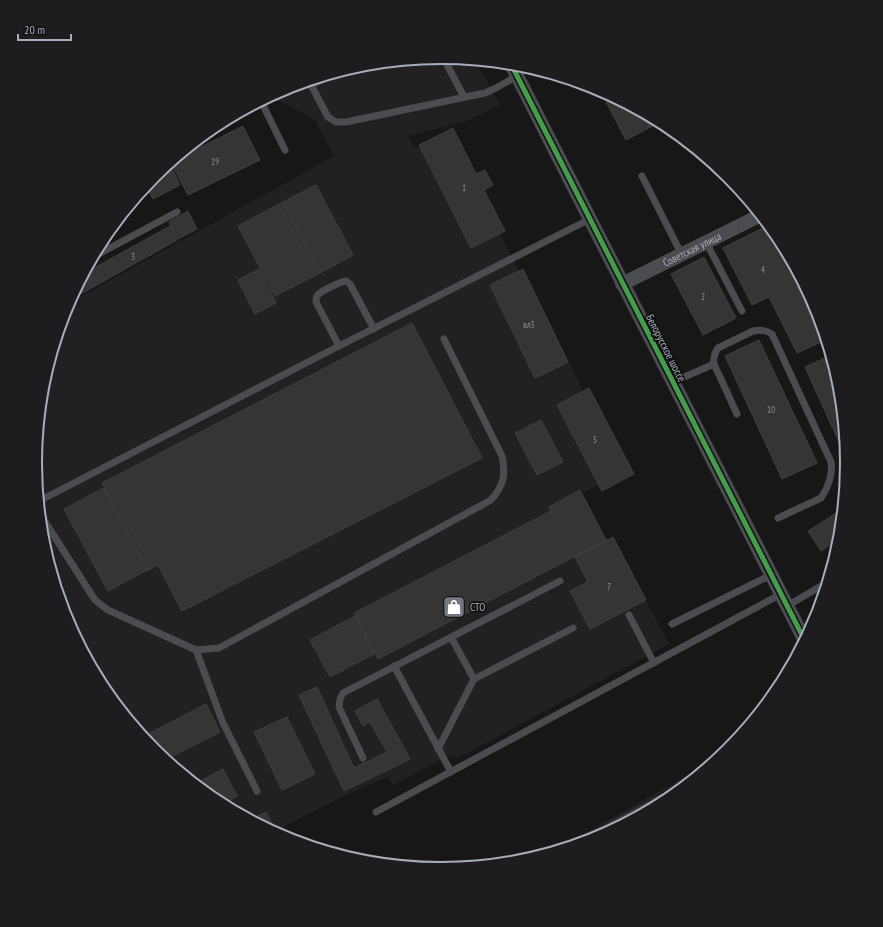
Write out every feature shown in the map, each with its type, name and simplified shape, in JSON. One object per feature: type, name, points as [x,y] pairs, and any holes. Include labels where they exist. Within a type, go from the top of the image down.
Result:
[{"type":"street","name":"Белорусское шоссе","points":[[515,71],[802,635]]},
{"type":"street","name":"Советская улица","points":[[622,284],[756,217]]},
{"type":"lane","points":[[447,64],[464,98]]},
{"type":"lane","points":[[311,86],[328,117],[336,122],[346,122],[485,93],[496,88],[513,71]]},
{"type":"lane","points":[[263,106],[285,150]]},
{"type":"lane","points":[[642,176],[682,254]]},
{"type":"lane","points":[[103,251],[177,212]]},
{"type":"lane","points":[[44,499],[374,328],[590,219]]},
{"type":"lane","points":[[706,242],[742,311]]},
{"type":"lane","points":[[340,346],[316,302],[316,297],[318,294],[346,281],[350,284],[374,328]]},
{"type":"lane","points":[[737,414],[714,364],[713,359],[715,352],[718,348],[753,331],[767,330],[772,334],[831,462],[831,474],[825,492],[821,498],[778,518]]},
{"type":"lane","points":[[47,524],[95,600],[108,610],[196,650],[219,648],[491,500],[498,493],[503,482],[505,469],[502,456],[444,339]]},
{"type":"lane","points":[[672,382],[714,364]]},
{"type":"lane","points":[[672,624],[771,575]]},
{"type":"lane","points":[[363,758],[339,707],[340,699],[343,693],[560,580]]},
{"type":"lane","points":[[376,812],[654,663],[784,600],[822,584]]},
{"type":"lane","points":[[629,615],[654,663]]},
{"type":"lane","points":[[438,749],[474,679],[573,628]]},
{"type":"lane","points":[[451,637],[474,679]]},
{"type":"lane","points":[[196,650],[223,723],[257,791]]},
{"type":"lane","points":[[394,666],[451,772]]},
{"type":"shaded area","points":[[442,64],[478,66],[500,105],[464,122],[408,136],[415,148],[453,128],[476,174],[485,170],[493,185],[484,190],[505,231],[500,234],[519,271],[523,269],[583,391],[589,388],[634,474],[602,491],[598,485],[582,493],[606,540],[613,537],[669,644],[458,758],[449,756],[393,785],[388,777],[346,795],[280,829],[220,796],[178,764],[141,727],[109,685],[83,640],[63,592],[45,516],[42,464],[45,411],[50,386],[63,335],[78,298],[334,156],[314,119],[277,100],[313,85],[389,67]]},
{"type":"shaded area","points":[[700,768],[663,796],[618,822],[568,843]]},
{"type":"building","points":[[608,101],[618,105],[654,125],[626,140],[606,102]]},
{"type":"building","points":[[243,126],[260,160],[188,195],[174,167],[193,151]]},
{"type":"building","points":[[453,128],[476,174],[485,170],[493,185],[484,190],[505,231],[471,248],[419,145]]},
{"type":"building","points":[[172,169],[180,185],[153,199],[149,192]]},
{"type":"building","points":[[316,185],[353,255],[320,273],[283,202]]},
{"type":"building","points":[[283,202],[320,273],[275,296],[238,226]]},
{"type":"building","points":[[188,211],[197,229],[178,239],[169,222]]},
{"type":"building","points":[[170,226],[177,240],[95,286],[89,276],[94,268]]},
{"type":"building","points":[[764,228],[774,242],[800,287],[811,311],[822,341],[797,353],[769,297],[752,305],[723,248]]},
{"type":"building","points":[[704,257],[736,318],[703,335],[671,274]]},
{"type":"building","points":[[259,269],[276,303],[255,314],[238,280]]},
{"type":"building","points":[[523,269],[568,362],[535,378],[490,285]]},
{"type":"building","points":[[89,276],[95,286],[79,295]]},
{"type":"building","points":[[412,323],[482,458],[182,611],[158,565],[147,571],[102,483]]},
{"type":"building","points":[[759,340],[817,463],[782,479],[725,356]]},
{"type":"building","points":[[826,357],[838,411],[840,445],[805,367]]},
{"type":"building","points":[[589,388],[634,474],[602,491],[557,405]]},
{"type":"building","points":[[541,420],[563,462],[537,475],[515,433]]},
{"type":"building","points":[[104,488],[147,570],[108,591],[64,509]]},
{"type":"building","points":[[580,490],[606,540],[378,659],[354,613],[551,511],[549,507]]},
{"type":"building","points":[[838,512],[833,543],[821,551],[808,531]]},
{"type":"building","points":[[613,537],[646,600],[590,629],[570,591],[588,582],[575,557]]},
{"type":"building","points":[[355,616],[374,654],[330,677],[310,640]]},
{"type":"building","points":[[317,687],[354,768],[387,752],[370,722],[363,726],[355,711],[377,699],[410,759],[344,791],[299,695]]},
{"type":"building","points":[[206,704],[220,732],[171,757],[155,741],[150,733]]},
{"type":"building","points":[[287,717],[315,774],[282,790],[254,732]]},
{"type":"building","points":[[223,769],[237,796],[229,801],[200,781]]},
{"type":"building","points":[[674,788],[618,822],[582,838]]},
{"type":"building","points":[[266,812],[273,825],[265,822],[256,817]]},
{"type":"cycle path","points":[[515,71],[802,635]]},
{"type":"place","name":"СТО","points":[[454,607]]}]
